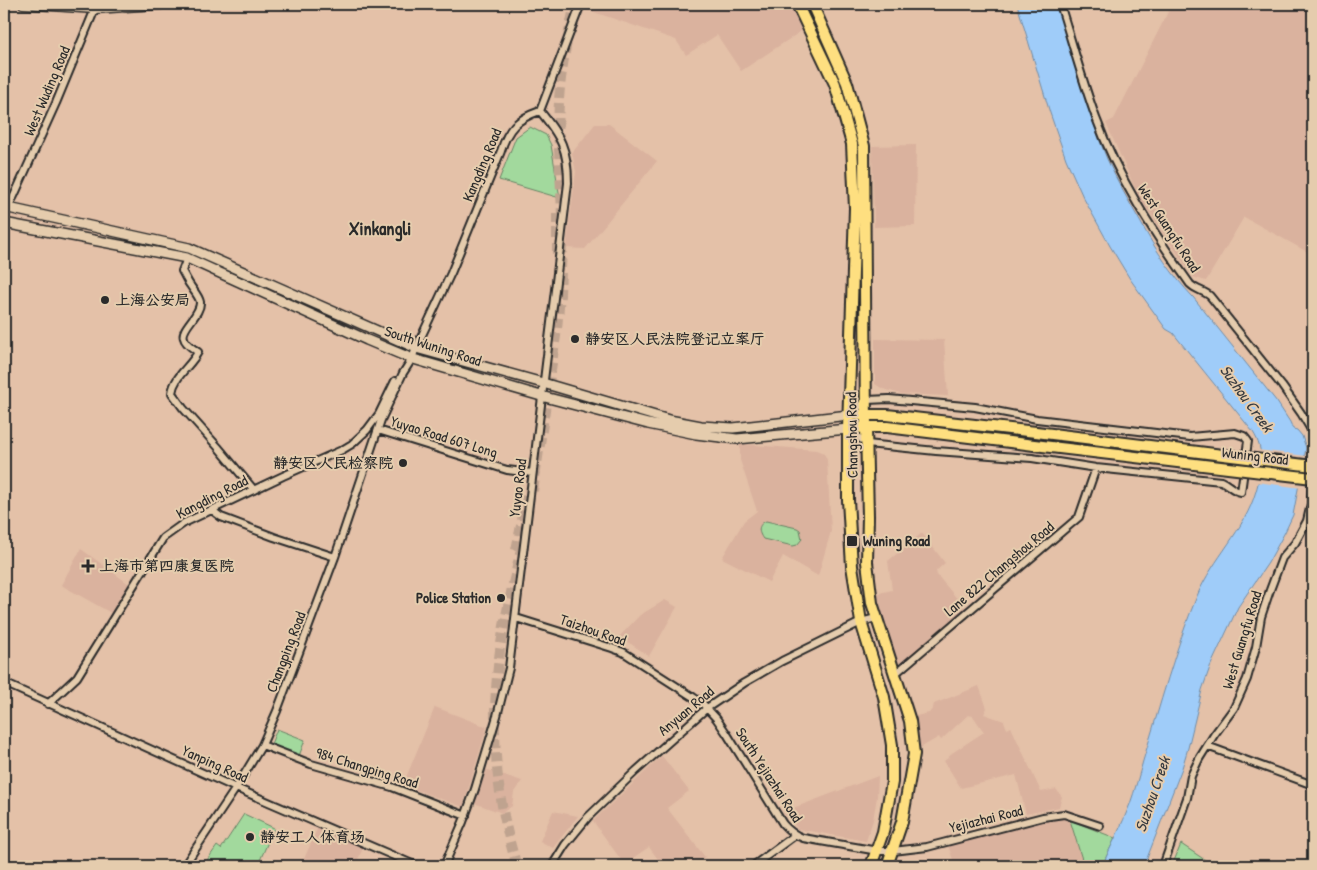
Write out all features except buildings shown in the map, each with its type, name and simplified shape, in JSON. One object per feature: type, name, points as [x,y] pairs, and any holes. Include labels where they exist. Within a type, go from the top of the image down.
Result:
[{"type":"main road","name":"Changshou Road","points":[[797,4],[834,84],[852,144],[855,208],[848,429],[848,500],[852,566],[869,620],[892,745],[892,782],[883,832],[871,866]]},
{"type":"main road","name":"Changshou Road","points":[[812,4],[847,83],[864,146],[867,562],[872,604],[869,620],[895,674],[910,721],[914,754],[902,822],[887,866]]},
{"type":"main road","name":"South Wuning Road","points":[[5,210],[190,248],[416,348],[669,420],[700,426],[733,428],[849,415]]},
{"type":"main road","name":"South Wuning Road","points":[[4,222],[187,258],[367,340],[411,358],[541,396],[648,424],[696,434],[737,439],[866,427]]},
{"type":"main road","name":"Wuning Road","points":[[849,415],[887,414],[1313,466]]},
{"type":"main road","name":"Wuning Road","points":[[866,427],[1313,478]]},
{"type":"street","points":[[24,4],[96,7],[171,4]]},
{"type":"street","points":[[540,111],[581,4]]},
{"type":"street","name":"West Guangfu Road","points":[[1060,4],[1096,117],[1130,193],[1159,240],[1190,284],[1210,296],[1282,386],[1313,432]]},
{"type":"street","name":"West Wuding Road","points":[[5,210],[56,104],[96,7]]},
{"type":"street","name":"Kangding Road","points":[[378,430],[451,273],[505,137],[516,124],[530,114],[540,111]]},
{"type":"street","name":"Yuyao Road","points":[[444,866],[466,816],[498,716],[505,687],[516,618],[541,396],[568,183],[568,165],[564,149],[557,134],[540,111]]},
{"type":"street","points":[[187,258],[182,271],[199,299],[200,306],[183,337],[198,352],[182,373],[172,393],[182,408],[254,490]]},
{"type":"street","name":"Kangding Road","points":[[48,704],[76,677],[163,538],[184,523],[342,450],[359,438],[378,414],[400,371],[411,358]]},
{"type":"street","points":[[848,429],[867,444],[1032,458],[1096,468],[1221,481],[1241,492],[1248,441],[1244,436],[1234,433],[1190,438],[1037,418],[975,407],[906,400],[867,400],[849,415]]},
{"type":"street","name":"Yuyao Road 607 Long","points":[[378,430],[506,470],[532,473]]},
{"type":"street","name":"Changping Road","points":[[184,866],[236,788],[262,744],[286,689],[335,557],[378,430]]},
{"type":"street","name":"Lane 822 Changshou Road","points":[[895,674],[1079,518],[1096,468]]},
{"type":"street","name":"West Guangfu Road","points":[[1163,866],[1187,798],[1191,776],[1207,746],[1234,708],[1247,679],[1256,647],[1261,617],[1282,558],[1295,543],[1307,522],[1313,491],[1313,474]]},
{"type":"street","points":[[212,510],[221,517],[335,557]]},
{"type":"street","name":"Taizhou Road","points":[[516,618],[623,652],[707,708]]},
{"type":"street","name":"Anyuan Road","points":[[552,866],[565,845],[588,817],[707,708],[737,687],[782,661],[869,620]]},
{"type":"street","name":"Yanping Road","points":[[4,683],[236,788],[417,866]]},
{"type":"street","name":"South Yejiazhai Road","points":[[707,708],[728,734],[783,824],[794,836],[878,850]]},
{"type":"street","name":"984 Changping Road","points":[[262,744],[311,764],[392,787],[466,816]]},
{"type":"street","points":[[1207,746],[1313,785]]},
{"type":"street","name":"Yejiazhai Road","points":[[878,850],[893,851],[927,847],[1043,817],[1064,814],[1100,826]]},
{"type":"street","points":[[753,866],[794,836]]},
{"type":"shaded area","points":[[590,4],[789,4],[803,30],[741,71],[717,35],[686,55],[676,40],[588,10]]},
{"type":"shaded area","points":[[1172,4],[1313,4],[1313,255],[1244,217],[1206,281],[1193,277],[1138,195],[1106,123],[1114,119]]},
{"type":"shaded area","points":[[595,124],[609,124],[657,161],[585,249],[566,248],[576,172],[572,153]]},
{"type":"shaded area","points":[[916,145],[915,226],[874,227],[872,146]]},
{"type":"shaded area","points":[[875,339],[944,340],[948,396],[901,394],[883,389],[875,384]]},
{"type":"shaded area","points":[[740,444],[816,450],[825,455],[827,460],[831,531],[818,576],[783,556],[769,582],[722,558],[744,521],[757,511],[740,460]]},
{"type":"shaded area","points":[[922,533],[945,563],[936,571],[937,575],[965,608],[901,663],[896,663],[875,594],[892,590],[888,561]]},
{"type":"shaded area","name":"上海市第四康复医院","points":[[81,549],[129,584],[111,613],[61,585]]},
{"type":"shaded area","points":[[665,600],[677,607],[649,656],[631,644],[617,639],[640,615]]},
{"type":"shaded area","points":[[979,686],[987,708],[984,714],[1004,721],[1007,729],[1011,727],[1041,792],[1056,789],[1062,797],[1059,807],[1026,814],[1016,775],[961,788],[944,761],[952,753],[984,732],[973,716],[968,715],[941,740],[939,737],[920,748],[916,716],[929,713],[934,704]]},
{"type":"shaded area","points":[[435,707],[487,727],[463,807],[403,785]]},
{"type":"shaded area","points":[[662,756],[689,791],[667,808],[705,857],[691,866],[663,866],[649,847],[624,864],[593,821]]},
{"type":"shaded area","points":[[485,769],[522,781],[514,792],[512,806],[502,813],[474,803]]},
{"type":"shaded area","points":[[878,776],[873,820],[866,841],[798,829],[783,812]]},
{"type":"shaded area","points":[[553,811],[578,816],[553,848],[540,841]]},
{"type":"shaded area","points":[[1062,818],[1070,820],[1084,866],[955,866],[948,845],[1041,821]]},
{"type":"shaded area","points":[[318,827],[363,848],[355,866],[301,866]]},
{"type":"green space","points":[[530,127],[546,135],[551,145],[560,198],[499,180],[516,137]]},
{"type":"green space","points":[[766,521],[797,528],[800,530],[802,539],[797,545],[793,546],[763,539],[759,529]]},
{"type":"green space","points":[[277,729],[305,740],[299,756],[271,744]]},
{"type":"green space","name":"静安工人体育场","points":[[244,814],[274,828],[258,865],[261,866],[203,866],[217,846],[221,849]]},
{"type":"green space","points":[[1070,820],[1115,838],[1102,866],[1084,866]]},
{"type":"green space","points":[[1181,844],[1214,866],[1172,866]]},
{"type":"water","name":"Suzhou Creek","points":[[1017,4],[1057,4],[1099,140],[1132,207],[1171,271],[1277,402],[1293,429],[1297,430],[1302,436],[1306,448],[1293,515],[1268,563],[1238,607],[1210,667],[1202,690],[1182,768],[1144,866],[1102,866],[1130,804],[1175,657],[1197,596],[1211,569],[1237,531],[1251,505],[1260,476],[1261,453],[1253,432],[1173,333],[1166,329],[1130,279],[1083,197],[1066,159],[1050,113]]},
{"type":"pier","points":[[1258,450],[1307,456],[1301,488],[1256,482],[1259,461]]},
{"type":"tunnel","points":[[562,218],[559,103],[568,35],[575,4]]},
{"type":"tunnel","points":[[557,211],[557,254]]},
{"type":"tunnel","points":[[533,491],[557,329],[562,245]]},
{"type":"tunnel","points":[[516,550],[528,491]]},
{"type":"tunnel","points":[[517,866],[502,807],[498,777],[495,717],[499,656],[522,545]]},
{"type":"place","name":"上海公安局","points":[[105,300]]},
{"type":"place","name":"静安区人民法院登记立案厅","points":[[575,339]]},
{"type":"place","name":"静安区人民检察院","points":[[403,463]]},
{"type":"place","name":"Wuning Road","points":[[852,541]]},
{"type":"place","name":"上海市第四康复医院","points":[[88,566]]},
{"type":"place","name":"Police Station","points":[[501,598]]},
{"type":"place","name":"静安工人体育场","points":[[250,837]]},
{"type":"district","name":"Xinkangli","points":[[380,229]]}]
